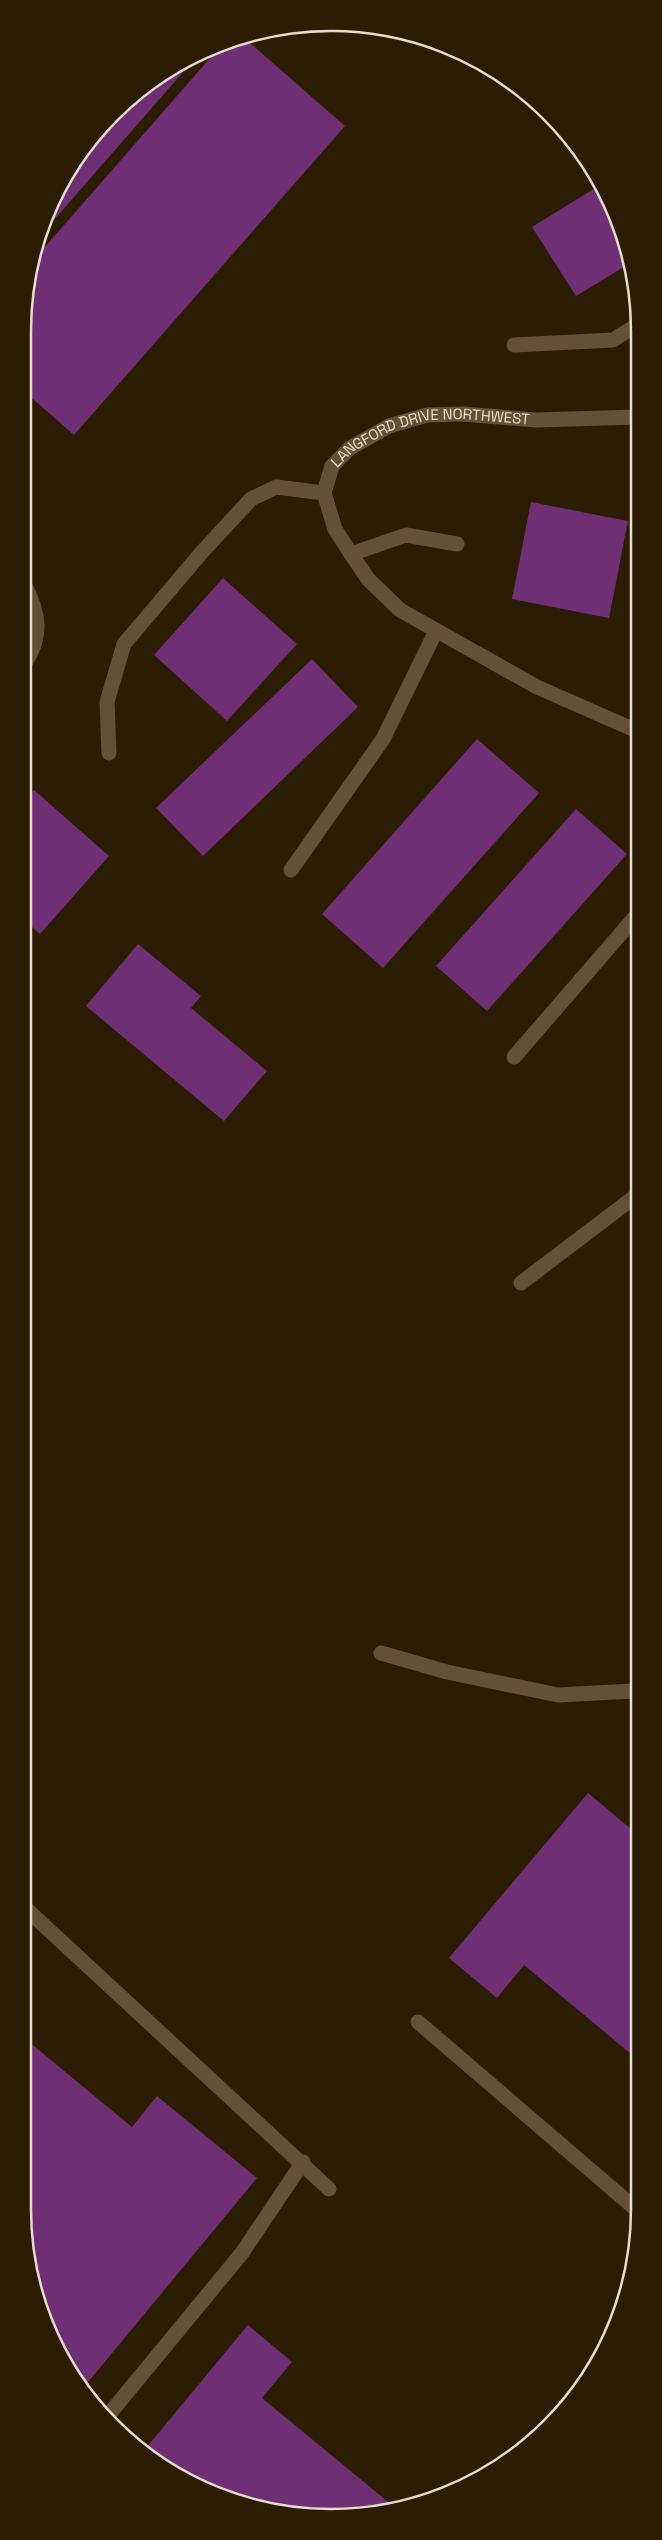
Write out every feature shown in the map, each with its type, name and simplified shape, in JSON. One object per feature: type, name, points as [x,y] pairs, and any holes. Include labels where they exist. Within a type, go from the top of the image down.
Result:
[{"type":"street","points":[[514,345],[613,340],[631,329]]},
{"type":"street","name":"LANGFORD DRIVE NORTHWEST","points":[[631,418],[536,420],[463,414],[427,415],[389,426],[350,448],[332,466],[324,493],[335,529],[351,554],[368,579],[400,610],[537,687],[631,728]]},
{"type":"street","points":[[109,753],[107,702],[124,644],[250,499],[276,487],[324,493]]},
{"type":"street","points":[[351,554],[406,536],[457,544]]},
{"type":"street","points":[[31,599],[39,628],[31,648]]},
{"type":"street","points":[[291,870],[383,739],[436,631]]},
{"type":"street","points":[[514,1057],[631,922]]},
{"type":"street","points":[[521,1283],[631,1200]]},
{"type":"street","points":[[381,1653],[447,1672],[558,1695],[631,1691]]},
{"type":"street","points":[[31,1913],[329,2189]]},
{"type":"street","points":[[418,2022],[631,2205]]},
{"type":"street","points":[[111,2412],[242,2253],[302,2162]]},
{"type":"building","points":[[249,42],[345,126],[74,435],[31,397],[32,311],[42,250],[212,56],[216,54]]},
{"type":"building","points":[[187,68],[52,223],[71,181],[106,133],[149,93]]},
{"type":"building","points":[[595,188],[615,235],[624,267],[576,296],[532,227]]},
{"type":"building","points":[[531,502],[628,521],[609,618],[512,599]]},
{"type":"building","points":[[223,578],[297,644],[227,721],[154,655]]},
{"type":"building","points":[[312,659],[358,707],[203,856],[156,808]]},
{"type":"building","points":[[477,739],[539,793],[383,968],[322,914]]},
{"type":"building","points":[[34,790],[109,856],[40,934],[31,926],[31,793]]},
{"type":"building","points":[[576,809],[627,854],[487,1011],[436,966]]},
{"type":"building","points":[[138,944],[201,996],[191,1008],[267,1071],[224,1121],[86,1006]]},
{"type":"building","points":[[588,1793],[631,1829],[631,2054],[524,1965],[497,1998],[449,1958]]},
{"type":"building","points":[[31,2044],[132,2127],[157,2096],[257,2178],[87,2383],[71,2359],[54,2324],[41,2287],[37,2267],[31,2209]]},
{"type":"building","points":[[248,2325],[292,2362],[262,2398],[389,2503],[331,2509],[292,2506],[253,2499],[198,2478],[181,2469],[148,2446]]}]
